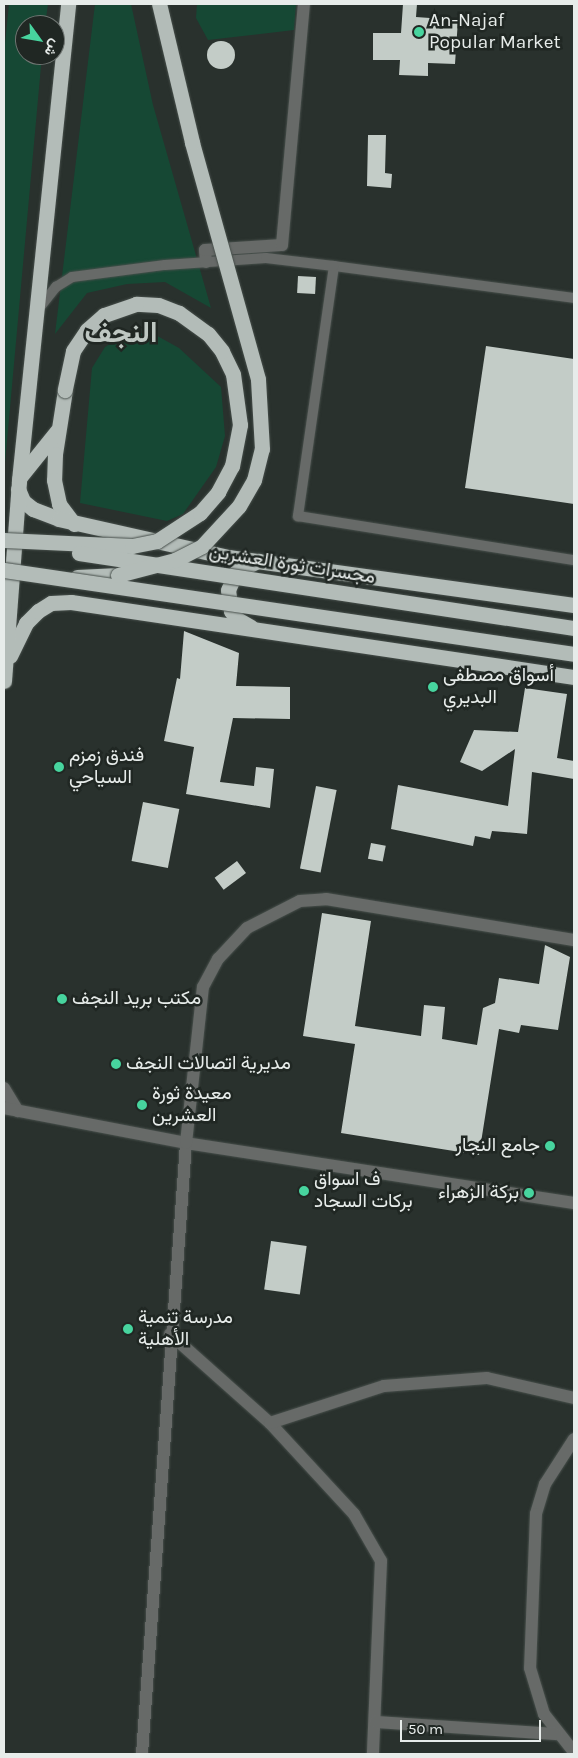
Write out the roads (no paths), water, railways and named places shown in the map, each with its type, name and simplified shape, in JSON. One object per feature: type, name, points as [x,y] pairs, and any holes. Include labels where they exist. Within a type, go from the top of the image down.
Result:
[{"type":"highway","points":[[4,682],[18,485],[68,4]]},
{"type":"highway","points":[[53,578],[138,572],[175,560],[202,546],[239,506],[254,480],[262,449],[258,379],[192,142],[159,4]]},
{"type":"highway","points":[[4,541],[132,546],[157,541],[200,513],[218,492],[232,466],[239,439],[240,408],[233,374],[222,351],[208,334],[179,313],[158,305],[124,305],[99,318],[79,340],[68,364],[59,426],[54,480],[59,504],[74,524]]},
{"type":"highway","points":[[59,426],[48,445],[23,470],[18,485],[23,501],[32,509],[74,524],[228,557],[264,560],[574,605]]},
{"type":"highway","name":"مجسرات ثورة العشرين","points":[[4,541],[574,628]]},
{"type":"highway","points":[[255,629],[237,619],[228,601],[228,590],[236,572],[254,561],[264,560]]},
{"type":"highway","points":[[4,570],[574,654]]},
{"type":"highway","points":[[4,682],[16,640],[26,623],[51,604],[71,602],[574,677]]},
{"type":"street","points":[[206,262],[205,250],[282,244],[304,4]]},
{"type":"street","points":[[142,1754],[170,1334],[186,1143],[203,987],[218,959],[247,928],[300,901],[326,899],[574,940]]},
{"type":"street","points":[[4,1088],[18,1111]]},
{"type":"street","points":[[4,1108],[186,1143],[574,1203]]},
{"type":"street","points":[[170,1334],[270,1423],[354,1514],[381,1561],[373,1754]]},
{"type":"street","points":[[270,1423],[384,1386],[487,1378],[574,1398]]},
{"type":"street","points":[[574,1439],[545,1484],[535,1530],[530,1668],[539,1703],[557,1734],[574,1752]]},
{"type":"street","points":[[375,1722],[557,1734]]},
{"type":"lane","points":[[36,311],[56,287],[72,277],[206,262],[266,258],[574,298]]},
{"type":"lane","points":[[334,266],[298,516],[574,560]]},
{"type":"place","name":"An-Najaf Popular Market","points":[[419,32]]},
{"type":"place","name":"أسواق مصطفى البديري","points":[[433,687]]},
{"type":"place","name":"فندق زمزم السياحي","points":[[59,767]]},
{"type":"place","name":"مكتب بريد النجف","points":[[62,999]]},
{"type":"place","name":"مديرية اتصالات النجف","points":[[116,1064]]},
{"type":"place","name":"معيدة ثورة العشرين","points":[[142,1105]]},
{"type":"place","name":"جامع النجار","points":[[550,1146]]},
{"type":"place","name":"ف اسواق بركات السجاد","points":[[304,1191]]},
{"type":"place","name":"بركة الزهراء","points":[[529,1193]]},
{"type":"place","name":"مدرسة تنمية الأهلية","points":[[128,1329]]},
{"type":"district","name":"النجف","points":[[121,333]]}]
